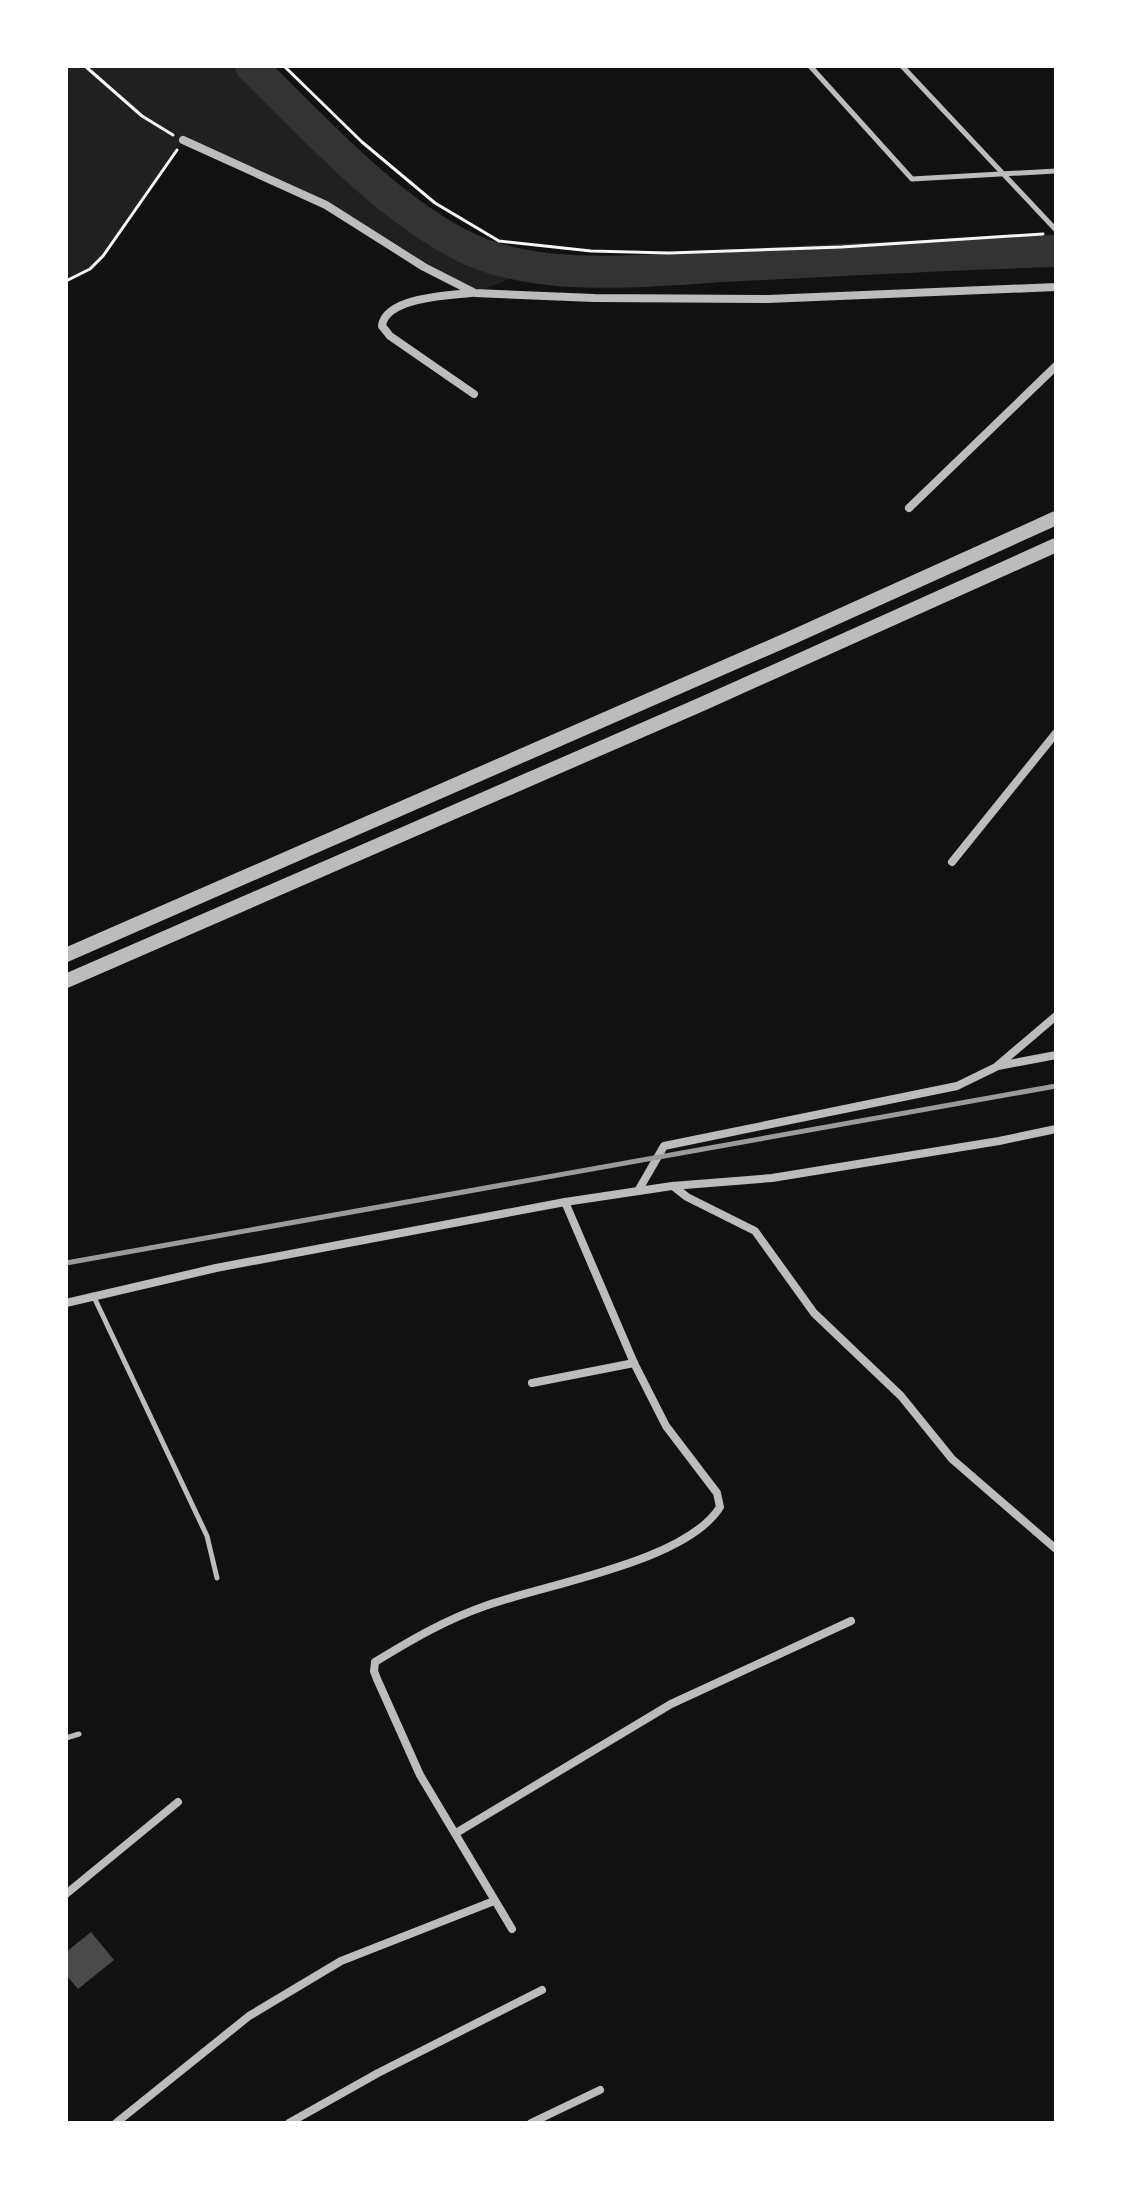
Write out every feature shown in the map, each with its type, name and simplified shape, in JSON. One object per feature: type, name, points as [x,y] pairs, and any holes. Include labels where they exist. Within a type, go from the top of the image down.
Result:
[{"type":"street","points":[[183,140],[326,205],[424,267],[475,293]]},
{"type":"street","points":[[474,394],[401,344],[382,326],[386,314],[405,304],[475,293],[594,298],[753,299],[1056,287]]},
{"type":"street","points":[[909,508],[1056,366]]},
{"type":"street","points":[[66,955],[779,644],[1056,518]]},
{"type":"street","points":[[66,981],[702,704],[1056,545]]},
{"type":"street","points":[[952,862],[1056,733]]},
{"type":"street","points":[[638,1191],[664,1146],[957,1086],[996,1067],[1056,1016]]},
{"type":"street","points":[[996,1067],[1056,1055]]},
{"type":"street","points":[[66,1303],[259,1259],[565,1202],[672,1186],[772,1178],[1056,1129]]},
{"type":"street","points":[[672,1186],[687,1197],[755,1231],[814,1313],[901,1396],[952,1459],[1056,1549]]},
{"type":"street","points":[[512,1929],[413,1760],[401,1727],[377,1679],[375,1662],[434,1626],[524,1594],[614,1570],[667,1547],[712,1519],[720,1507],[717,1493],[666,1426],[634,1363],[565,1202]]},
{"type":"street","points":[[532,1383],[634,1363]]},
{"type":"street","points":[[456,1833],[671,1704],[851,1621]]},
{"type":"street","points":[[66,1894],[178,1802]]},
{"type":"street","points":[[116,2123],[249,2016],[341,1961],[494,1901]]},
{"type":"street","points":[[289,2123],[378,2073],[542,1990]]},
{"type":"street","points":[[531,2123],[600,2090]]},
{"type":"lane","points":[[810,66],[912,179],[1056,171]]},
{"type":"lane","points":[[902,66],[1056,232]]},
{"type":"lane","points":[[93,1295],[207,1536],[217,1578]]},
{"type":"lane","points":[[66,1738],[79,1734]]},
{"type":"path","points":[[66,281],[90,269],[103,256],[183,140],[142,116],[85,66]]},
{"type":"path","points":[[284,66],[362,142],[435,203],[499,241],[591,251],[669,253],[842,247],[1056,232]]},
{"type":"shaded area","points":[[66,66],[251,66],[352,166],[409,212],[468,248],[539,267],[475,293],[326,205],[183,141],[111,246],[90,269],[66,281]]},
{"type":"building","points":[[91,1932],[114,1960],[78,1989],[66,1975],[66,1952]]},
{"type":"waterway","points":[[251,66],[326,141],[408,212],[437,232],[498,260],[531,267],[602,272],[1056,251]]},
{"type":"railway","points":[[66,1263],[1056,1086]]}]
